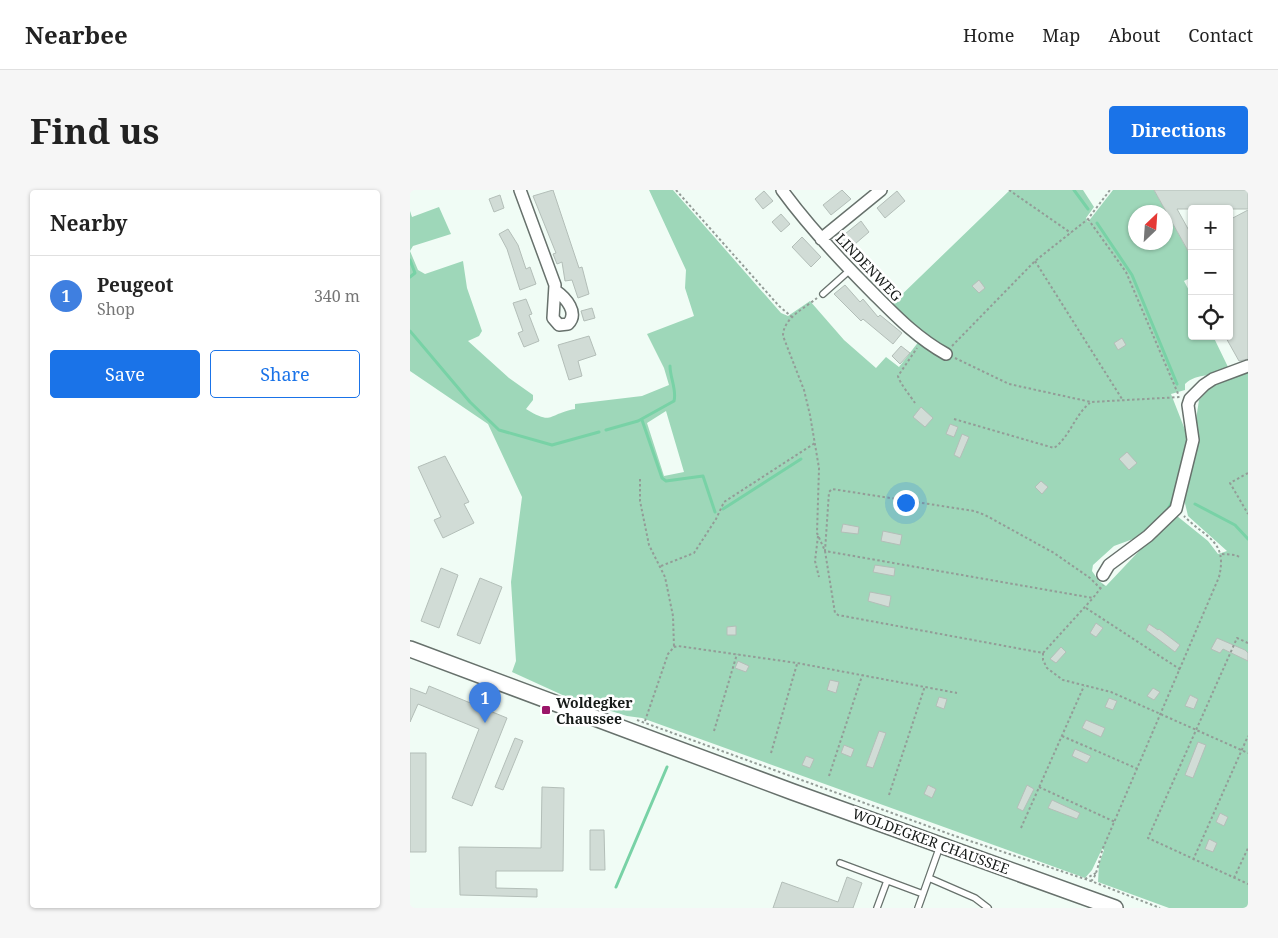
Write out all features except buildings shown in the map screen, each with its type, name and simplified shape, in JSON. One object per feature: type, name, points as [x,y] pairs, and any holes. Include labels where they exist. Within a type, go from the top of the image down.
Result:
[{"type":"main road","name":"WOLDEGKER CHAUSSEE","points":[[410,649],[639,726],[1085,900],[1115,908]]},
{"type":"street","points":[[520,190],[556,291]]},
{"type":"street","name":"LINDENWEG","points":[[782,190],[821,239],[850,270],[923,340],[946,354]]},
{"type":"street","points":[[821,239],[881,190]]},
{"type":"street","points":[[1104,576],[1109,565],[1148,536],[1176,509],[1193,440],[1188,405],[1184,398],[1213,379],[1248,366]]},
{"type":"lane","points":[[823,294],[850,270]]},
{"type":"lane","points":[[918,908],[941,844]]},
{"type":"lane","points":[[840,863],[923,894]]},
{"type":"lane","points":[[929,878],[976,898],[988,908]]},
{"type":"lane","points":[[877,908],[886,881]]},
{"type":"path","points":[[676,190],[779,306],[792,317]]},
{"type":"path","points":[[1009,190],[1071,233]]},
{"type":"path","points":[[1088,219],[1126,272],[1184,398],[1122,399],[1104,403],[1091,402],[1072,396],[1030,389],[997,380],[946,354],[1036,261],[1088,219],[1110,190]]},
{"type":"path","points":[[1036,261],[1122,399]]},
{"type":"path","points":[[819,577],[815,560],[818,536],[819,468],[804,390],[783,336],[785,325],[792,317],[823,294]]},
{"type":"path","points":[[915,404],[898,376],[923,340]]},
{"type":"path","points":[[954,419],[1054,448],[1063,440],[1084,407],[1091,402]]},
{"type":"path","points":[[661,566],[694,553],[716,519],[724,502],[815,444]]},
{"type":"path","points":[[1248,473],[1230,483],[1248,514]]},
{"type":"path","points":[[640,479],[640,501],[649,545],[661,566],[673,616],[674,647],[668,654],[639,726],[955,836],[1097,883],[1160,908]]},
{"type":"path","points":[[1043,652],[838,616],[835,613],[825,550],[829,492],[832,489],[974,511],[1054,553],[1090,578],[1101,589],[1086,608],[1043,652],[1043,660],[1047,668],[1063,680],[1111,692],[1248,753]]},
{"type":"path","points":[[1097,883],[1095,879],[1096,872],[1103,848],[1181,670],[1194,639],[1198,622],[1219,577],[1223,563],[1219,547],[1176,509]]},
{"type":"path","points":[[818,536],[825,550]]},
{"type":"path","points":[[825,550],[1093,598]]},
{"type":"path","points":[[1222,554],[1236,555],[1241,558]]},
{"type":"path","points":[[1086,608],[1181,670]]},
{"type":"path","points":[[1248,643],[1237,638],[1198,731],[1148,838],[1248,884]]},
{"type":"path","points":[[674,647],[738,654],[958,693]]},
{"type":"path","points":[[714,731],[738,654]]},
{"type":"path","points":[[771,753],[797,664]]},
{"type":"path","points":[[829,776],[862,675]]},
{"type":"path","points":[[889,795],[926,686]]},
{"type":"path","points":[[1022,828],[1084,686]]},
{"type":"path","points":[[1062,736],[1138,769]]},
{"type":"path","points":[[1193,860],[1248,736]]},
{"type":"path","points":[[1039,787],[1115,822]]},
{"type":"path","points":[[1234,878],[1248,848]]},
{"type":"path","points":[[1085,879],[1096,872]]},
{"type":"path","points":[[1091,881],[1095,879]]},
{"type":"green space","points":[[649,190],[673,190],[781,313],[788,316],[810,301],[844,340],[876,368],[886,357],[899,367],[923,336],[891,305],[1010,190],[1083,190],[1094,207],[1086,218],[1088,222],[1113,190],[1154,190],[1162,205],[1128,205],[1128,250],[1173,250],[1173,224],[1188,251],[1188,279],[1184,281],[1188,288],[1188,340],[1215,340],[1228,367],[1218,373],[1190,380],[1185,384],[1185,390],[1171,394],[1189,440],[1175,501],[1151,527],[1133,539],[1114,546],[1093,565],[1092,571],[1099,581],[1106,586],[1140,550],[1177,516],[1208,541],[1218,554],[1227,551],[1188,516],[1184,499],[1199,400],[1215,383],[1248,370],[1248,908],[1169,908],[1098,882],[1099,864],[1104,850],[1102,849],[1092,870],[1085,878],[642,718],[627,716],[569,698],[512,672],[516,661],[511,582],[522,497],[488,424],[410,371],[410,251],[418,270],[425,274],[463,261],[467,288],[482,331],[479,336],[468,341],[509,378],[533,395],[533,400],[526,409],[546,418],[575,409],[575,404],[642,396],[669,385],[664,368],[647,334],[694,316],[685,288],[686,270]],"holes":[[[666,411],[684,472],[664,476],[647,423]]]},
{"type":"green space","points":[[439,207],[451,234],[413,246],[410,251],[410,211],[412,217]]},
{"type":"waterway","points":[[1074,190],[1088,209]]},
{"type":"waterway","points":[[1097,223],[1132,275],[1177,384]]},
{"type":"waterway","points":[[410,260],[415,273],[410,277]]},
{"type":"waterway","points":[[410,331],[470,402],[499,430],[552,445],[599,432]]},
{"type":"waterway","points":[[606,430],[638,421],[674,401],[675,393],[670,366]]},
{"type":"waterway","points":[[642,420],[662,478],[666,481],[703,476],[715,512]]},
{"type":"waterway","points":[[723,509],[801,459]]},
{"type":"waterway","points":[[1169,507],[1174,499]]},
{"type":"waterway","points":[[1195,504],[1235,525],[1248,539]]},
{"type":"waterway","points":[[616,887],[667,767]]},
{"type":"place","name":"Woldegker Chaussee","points":[[546,710]]},
{"type":"place","name":"Peugeot","points":[[485,723]]}]
